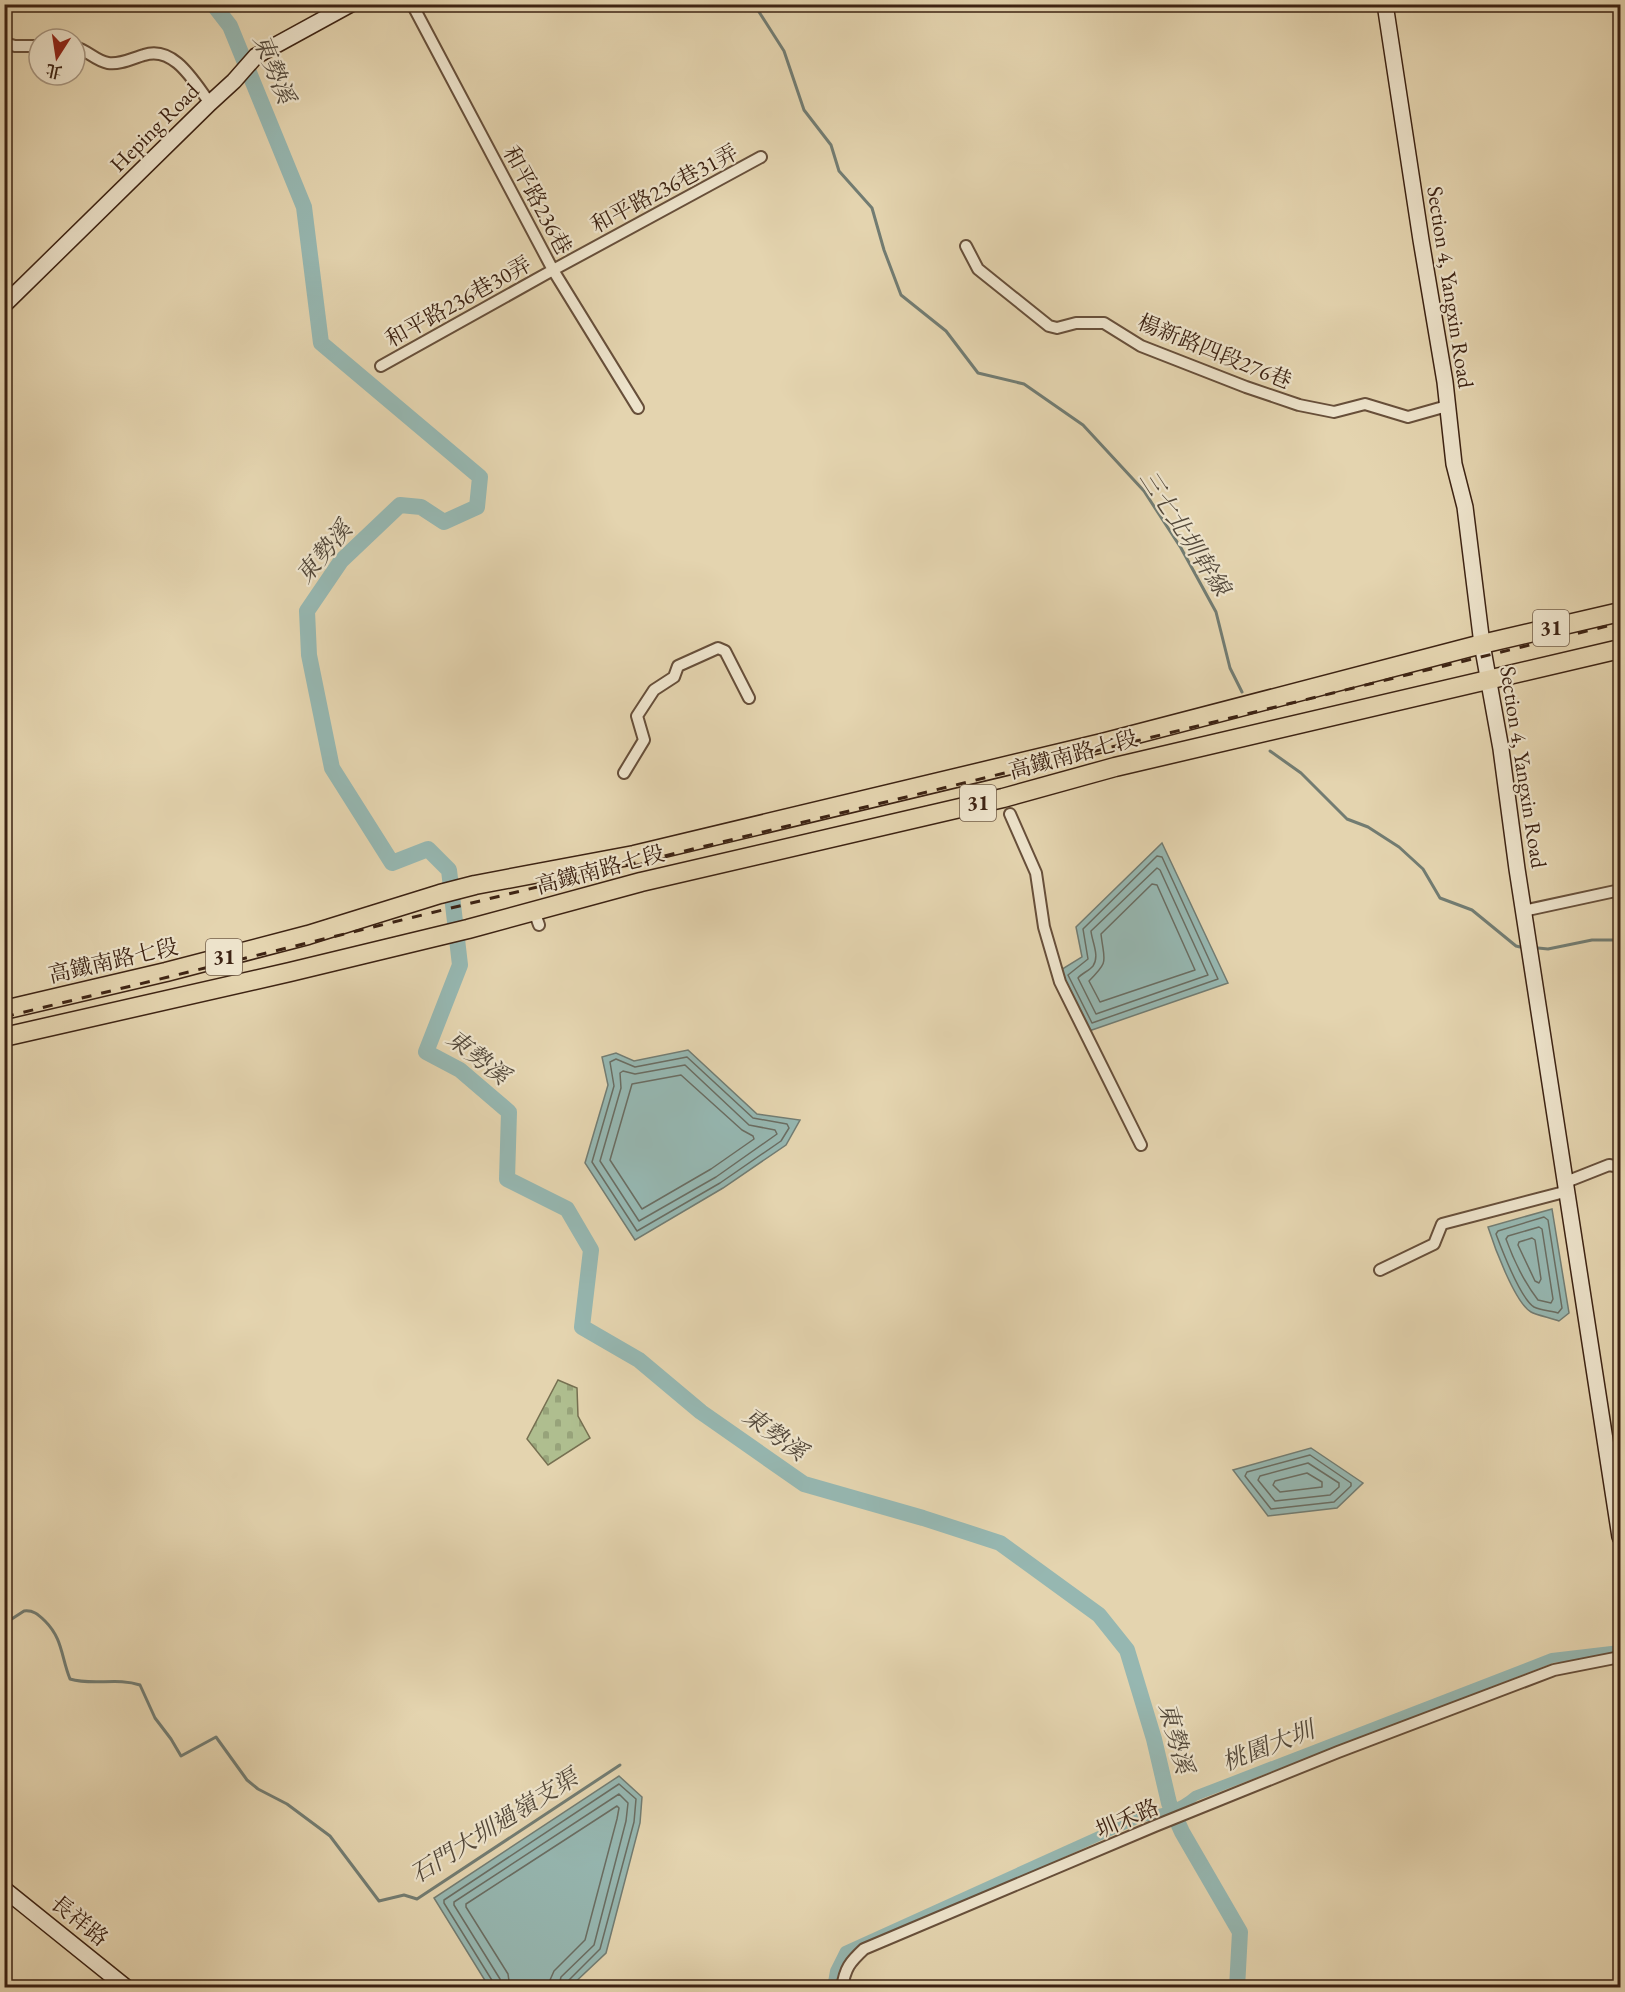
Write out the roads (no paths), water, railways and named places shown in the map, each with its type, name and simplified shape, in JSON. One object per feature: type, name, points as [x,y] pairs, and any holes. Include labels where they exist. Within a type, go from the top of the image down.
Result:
[{"type":"main road","name":"Heping Road","points":[[4,305],[234,81],[256,56],[351,4]]},
{"type":"main road","name":"Section 4, Yangxin Road","points":[[1385,4],[1454,464],[1465,507],[1482,644],[1501,748],[1523,911],[1620,1537]]},
{"type":"main road","name":"高鐵南路七段","points":[[4,1010],[166,972],[308,935],[470,886],[582,861],[634,855],[1090,746],[1482,644],[1620,612]]},
{"type":"main road","name":"高鐵南路七段","points":[[4,1037],[468,929],[537,918],[641,882],[980,803],[1115,767],[1620,650]]},
{"type":"main road","name":"長祥路","points":[[4,1889],[127,1988]]},
{"type":"street","name":"和平路236巷","points":[[412,4],[554,270],[638,408]]},
{"type":"street","points":[[4,43],[27,46]]},
{"type":"street","points":[[87,53],[101,61],[111,63],[150,53],[166,55],[183,68],[210,103]]},
{"type":"street","name":"和平路236巷31弄","points":[[554,270],[761,158]]},
{"type":"street","name":"楊新路四段276巷","points":[[966,246],[978,269],[1049,326],[1057,328],[1076,323],[1104,322],[1141,346],[1299,405],[1334,412],[1365,404],[1408,417],[1447,406]]},
{"type":"street","name":"和平路236巷30弄","points":[[381,366],[554,270]]},
{"type":"street","points":[[624,772],[644,740],[637,716],[654,690],[675,677],[678,666],[718,648],[725,651],[749,698]]},
{"type":"street","points":[[1010,814],[1036,873],[1044,927],[1060,982],[1141,1144]]},
{"type":"street","points":[[1523,911],[1620,890]]},
{"type":"street","points":[[1380,1270],[1434,1244],[1442,1224],[1567,1187],[1609,1166],[1620,1167]]},
{"type":"street","name":"圳禾路","points":[[842,1988],[850,1963],[864,1949],[1338,1752],[1554,1670],[1620,1657]]},
{"type":"water","points":[[1162,843],[1228,983],[1089,1031],[1059,971],[1082,957],[1076,927]]},
{"type":"water","points":[[688,1050],[757,1114],[800,1120],[786,1145],[723,1188],[635,1240],[585,1163],[608,1085],[602,1057],[616,1053],[634,1061]]},
{"type":"water","points":[[1552,1209],[1569,1313],[1559,1321],[1531,1312],[1518,1298],[1488,1227]]},
{"type":"water","points":[[1311,1448],[1363,1483],[1337,1508],[1268,1516],[1233,1470]]},
{"type":"water","points":[[619,1776],[642,1797],[640,1823],[606,1953],[570,1987],[489,1987],[434,1898]]},
{"type":"waterway","name":"東勢溪","points":[[213,4],[230,26],[304,207],[321,343],[480,477],[477,507],[444,522],[421,507],[400,505],[341,561],[307,611],[309,655],[332,768],[392,863],[428,849],[449,870],[460,965],[426,1052],[460,1070],[509,1112],[507,1179],[567,1209],[591,1250],[582,1327],[639,1360],[701,1412],[804,1484],[1000,1543],[1099,1615],[1127,1650],[1154,1739],[1169,1803],[1182,1832],[1240,1932],[1237,1988]]},
{"type":"waterway","name":"三七北圳幹線","points":[[754,4],[784,51],[804,110],[831,145],[839,171],[872,208],[884,250],[901,295],[946,331],[978,373],[1024,384],[1083,425],[1144,491],[1181,548],[1216,612],[1230,668],[1242,692]]},
{"type":"waterway","name":"三七北圳幹線","points":[[1270,751],[1301,773],[1347,819],[1368,827],[1399,847],[1423,869],[1440,898],[1472,910],[1520,947]]},
{"type":"waterway","name":"三七北圳幹線","points":[[1538,948],[1548,949],[1592,940],[1620,940]]},
{"type":"waterway","name":"石門大圳過嶺支渠","points":[[4,1624],[24,1611],[40,1616],[55,1635],[70,1679],[140,1685],[155,1718],[181,1756],[216,1737],[247,1780],[258,1789],[287,1804],[330,1836],[379,1901],[404,1895],[417,1899],[620,1765]]},
{"type":"waterway","name":"桃園大圳","points":[[832,1988],[835,1971],[845,1951],[1141,1817],[1170,1811],[1195,1796],[1552,1658],[1620,1650]]},
{"type":"railway","points":[[4,1017],[1620,623]]}]
